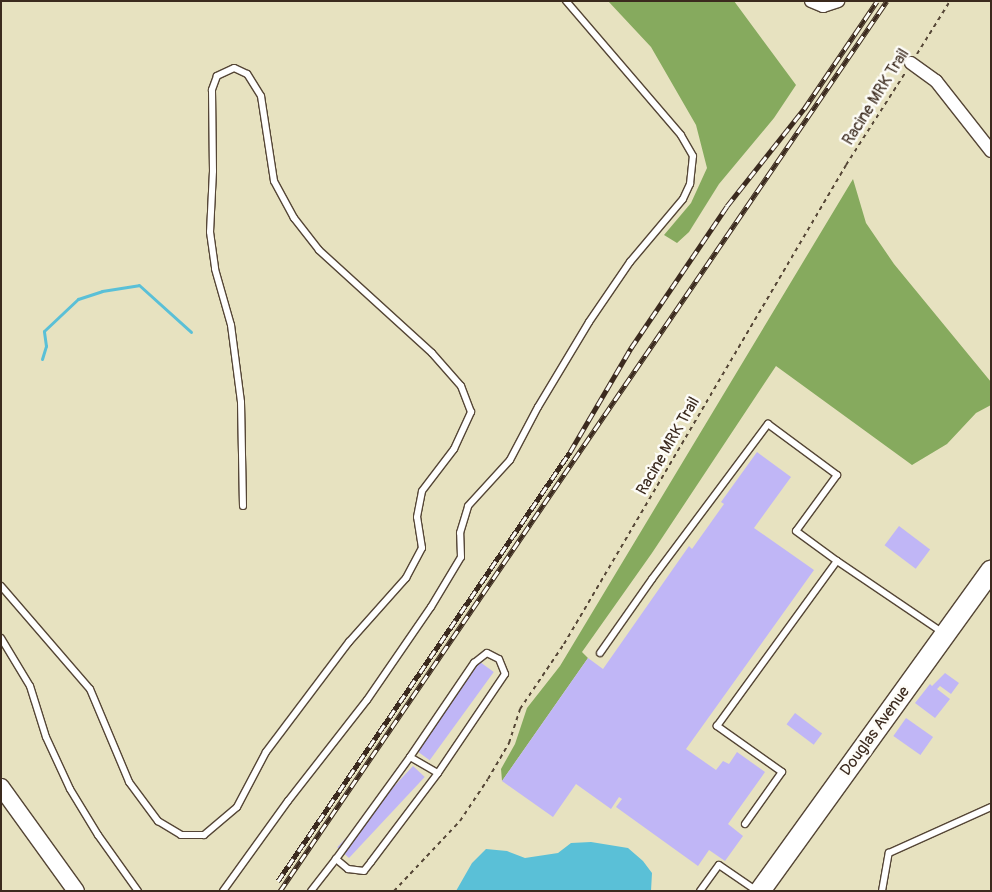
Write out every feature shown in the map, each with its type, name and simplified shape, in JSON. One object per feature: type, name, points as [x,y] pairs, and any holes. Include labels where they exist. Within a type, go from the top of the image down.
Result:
[{"type":"main road","name":"Douglas Avenue","points":[[758,891],[991,571]]},
{"type":"street","points":[[811,1],[823,6],[838,1]]},
{"type":"street","points":[[911,63],[936,81],[991,151]]},
{"type":"street","points":[[1,787],[76,891]]},
{"type":"lane","points":[[223,891],[288,801],[367,700],[431,607],[461,557],[460,533],[468,506],[510,460],[538,408],[589,322],[630,262],[682,199],[690,184],[694,156],[681,135],[566,1]]},
{"type":"lane","points":[[1,586],[90,689],[129,782],[158,821],[181,835],[204,835],[237,807],[266,752],[349,642],[406,578],[422,548],[416,517],[422,491],[454,450],[471,412],[461,386],[432,353],[319,250],[294,218],[274,181],[261,96],[247,74],[234,68],[217,76],[212,90],[213,171],[210,232],[215,269],[231,326],[239,392],[243,506]]},
{"type":"lane","points":[[600,652],[768,424],[837,475],[796,532],[945,634]]},
{"type":"lane","points":[[745,824],[782,772],[717,726],[837,561]]},
{"type":"lane","points":[[1,638],[30,686],[46,737],[70,789],[98,835],[138,891]]},
{"type":"lane","points":[[311,891],[410,757],[474,663],[487,653],[498,659],[504,674],[438,773],[364,871],[348,869],[336,858]]},
{"type":"lane","points":[[410,757],[438,773]]},
{"type":"lane","points":[[882,891],[889,853],[991,807]]},
{"type":"lane","points":[[700,891],[719,865],[758,891]]},
{"type":"path","name":"Racine MRK Trail","points":[[394,891],[460,821],[488,779],[509,743],[520,709],[564,644],[846,165],[950,1]]},
{"type":"green space","points":[[608,1],[734,1],[796,85],[774,118],[719,184],[689,232],[677,243],[664,235],[691,203],[707,168],[696,125],[651,47]]},
{"type":"green space","points":[[853,179],[866,223],[894,264],[991,382],[991,405],[976,413],[947,444],[912,465],[776,366],[652,553],[582,652],[588,658],[502,781],[501,769],[515,744],[527,708],[560,666]]},
{"type":"water","points":[[591,842],[628,848],[643,861],[652,873],[651,891],[456,891],[472,863],[486,849],[507,851],[525,858],[558,853],[571,843]]},
{"type":"building","points":[[757,452],[791,477],[754,528],[814,570],[686,749],[716,770],[723,761],[729,764],[737,752],[765,772],[728,824],[743,836],[725,861],[709,850],[698,866],[616,807],[622,799],[619,797],[611,809],[576,784],[553,817],[502,781],[588,658],[603,669],[689,546],[692,549],[724,504],[721,502]]},
{"type":"building","points":[[899,526],[930,549],[916,569],[885,545]]},
{"type":"building","points":[[480,662],[494,672],[430,760],[416,750]]},
{"type":"building","points":[[945,673],[959,683],[951,694],[940,686],[937,689],[950,699],[935,718],[915,703],[930,684],[932,686]]},
{"type":"building","points":[[795,713],[822,733],[814,745],[787,724]]},
{"type":"building","points":[[906,718],[933,737],[920,755],[893,736]]},
{"type":"building","points":[[413,766],[425,777],[349,858],[337,847]]},
{"type":"waterway","points":[[42,359],[46,346],[44,331],[78,299],[102,291],[139,285],[191,332]]},
{"type":"railway","points":[[278,881],[570,452],[631,348],[727,206],[804,109],[877,1]]},
{"type":"railway","points":[[280,891],[887,1]]}]
